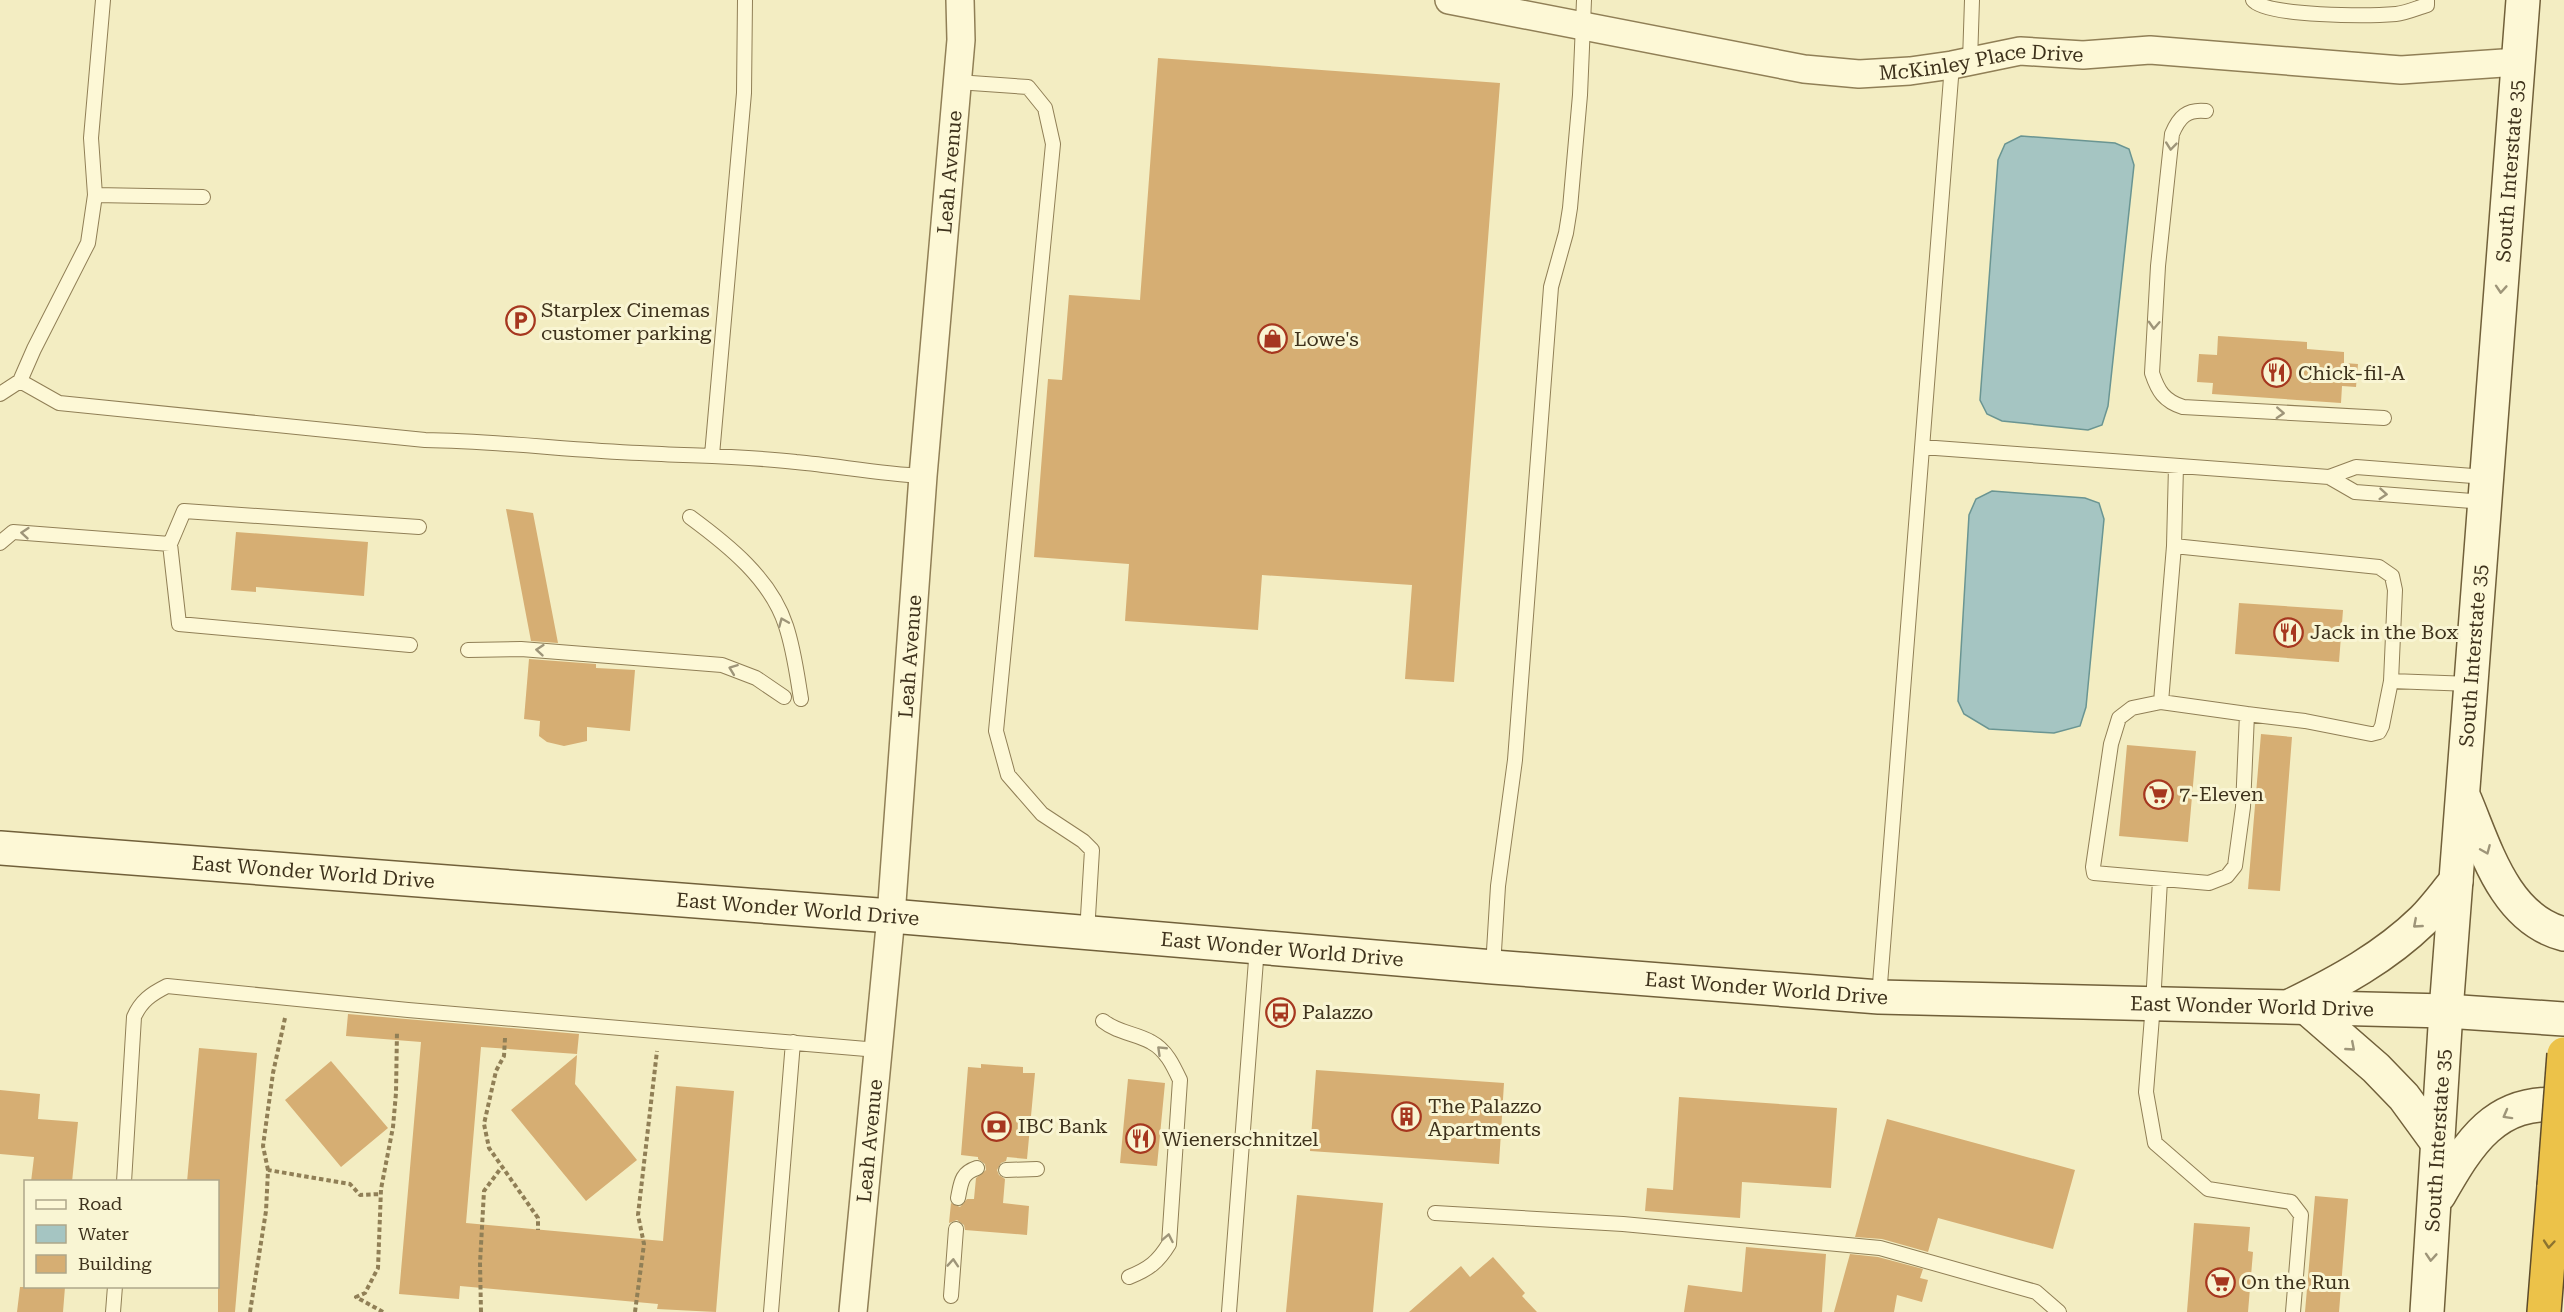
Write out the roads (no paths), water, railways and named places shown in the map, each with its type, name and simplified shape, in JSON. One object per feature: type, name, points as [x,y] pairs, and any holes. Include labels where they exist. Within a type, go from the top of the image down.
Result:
[{"type":"highway","points":[[2544,1312],[2564,1054]]},
{"type":"main road","name":"South Interstate 35","points":[[2427,1312],[2436,1202],[2446,1011],[2523,0]]},
{"type":"main road","points":[[2463,796],[2494,870],[2509,894],[2528,915],[2548,930],[2564,934]]},
{"type":"main road","name":"East Wonder World Drive","points":[[0,848],[891,916],[1880,997],[2446,1011],[2564,1019]]},
{"type":"main road","points":[[2439,1144],[2404,1096],[2376,1068],[2298,1008],[2386,952],[2423,920],[2456,881]]},
{"type":"main road","points":[[2436,1202],[2462,1155],[2485,1127],[2518,1109],[2551,1104],[2564,1105]]},
{"type":"street","name":"Leah Avenue","points":[[853,1312],[891,916],[923,476],[961,40],[960,0]]},
{"type":"street","name":"McKinley Place Drive","points":[[1449,0],[1545,10],[1583,28],[1804,69],[1859,74],[1910,71],[2020,51],[2083,55],[2150,50],[2401,70],[2518,62]]},
{"type":"lane","points":[[0,394],[20,381],[88,243],[95,195],[91,138],[103,0]]},
{"type":"lane","points":[[712,455],[744,93],[744,0]]},
{"type":"lane","points":[[1493,967],[1498,886],[1515,760],[1551,287],[1566,233],[1570,208],[1580,96],[1584,0]]},
{"type":"lane","points":[[1880,997],[1922,447],[1961,63],[1972,0]]},
{"type":"lane","points":[[2253,0],[2256,4],[2272,10],[2360,15],[2398,14],[2427,5],[2427,0]]},
{"type":"lane","points":[[957,82],[1028,87],[1044,108],[1053,144],[996,731],[1008,775],[1042,814],[1083,841],[1092,850],[1087,933]]},
{"type":"lane","points":[[2206,111],[2196,110],[2186,113],[2177,122],[2172,134],[2158,266],[2151,373],[2162,396],[2170,403],[2183,407],[2384,418]]},
{"type":"lane","points":[[95,195],[203,197]]},
{"type":"lane","points":[[20,381],[59,404],[425,440],[479,441],[640,453],[712,455],[797,462],[884,475],[923,476]]},
{"type":"lane","points":[[1922,447],[2329,477],[2356,467],[2486,490]]},
{"type":"lane","points":[[2161,702],[2174,546],[2176,466]]},
{"type":"lane","points":[[2329,477],[2355,492],[2486,490]]},
{"type":"lane","points":[[410,645],[179,624],[170,544],[184,511],[419,527]]},
{"type":"lane","points":[[690,517],[736,552],[770,596],[785,624],[801,699]]},
{"type":"lane","points":[[0,543],[13,532],[170,544]]},
{"type":"lane","points":[[2174,546],[2379,567],[2392,576],[2395,590],[2391,681],[2379,732],[2371,734],[2305,721],[2161,702],[2132,708],[2119,718],[2111,744],[2094,873],[2209,883],[2227,876],[2235,866],[2243,807],[2247,714]]},
{"type":"lane","points":[[468,650],[520,649],[722,665],[756,678],[784,697]]},
{"type":"lane","points":[[2391,681],[2471,684]]},
{"type":"lane","points":[[2160,880],[2146,1092],[2155,1143],[2208,1189],[2291,1202],[2301,1215],[2293,1312]]},
{"type":"lane","points":[[1229,1312],[1257,947]]},
{"type":"lane","points":[[124,1180],[134,1017],[140,1004],[152,993],[167,986],[878,1050]]},
{"type":"lane","points":[[1103,1021],[1112,1028],[1153,1043],[1172,1062],[1180,1080],[1168,1244],[1160,1259],[1148,1269],[1129,1276]]},
{"type":"lane","points":[[771,1312],[793,1042]]},
{"type":"lane","points":[[958,1198],[962,1178],[970,1170],[977,1168]]},
{"type":"lane","points":[[1006,1170],[1037,1169]]},
{"type":"lane","points":[[1435,1213],[1623,1224],[1880,1248],[2036,1292],[2059,1312]]},
{"type":"lane","points":[[951,1296],[956,1229]]},
{"type":"lane","points":[[113,1312],[115,1288]]},
{"type":"water","points":[[2021,136],[2115,143],[2129,149],[2134,165],[2108,406],[2102,425],[2088,430],[2002,421],[1987,414],[1980,400],[1998,160],[2005,144]]},
{"type":"water","points":[[1992,491],[2085,498],[2099,503],[2104,519],[2086,707],[2080,726],[2054,733],[1989,729],[1964,714],[1958,701],[1969,515],[1976,499]]},
{"type":"place","name":"Starplex Cinemas customer parking","points":[[520,321]]},
{"type":"place","name":"Lowe's","points":[[1273,339]]},
{"type":"place","name":"Chick-fil-A","points":[[2277,373]]},
{"type":"place","name":"Jack in the Box","points":[[2289,632]]},
{"type":"place","name":"7-Eleven","points":[[2158,794]]},
{"type":"place","name":"Palazzo","points":[[1281,1012]]},
{"type":"place","name":"The Palazzo Apartments","points":[[1407,1117]]},
{"type":"place","name":"IBC Bank","points":[[997,1126]]},
{"type":"place","name":"Wienerschnitzel","points":[[1141,1139]]},
{"type":"place","name":"On the Run","points":[[2220,1282]]}]
